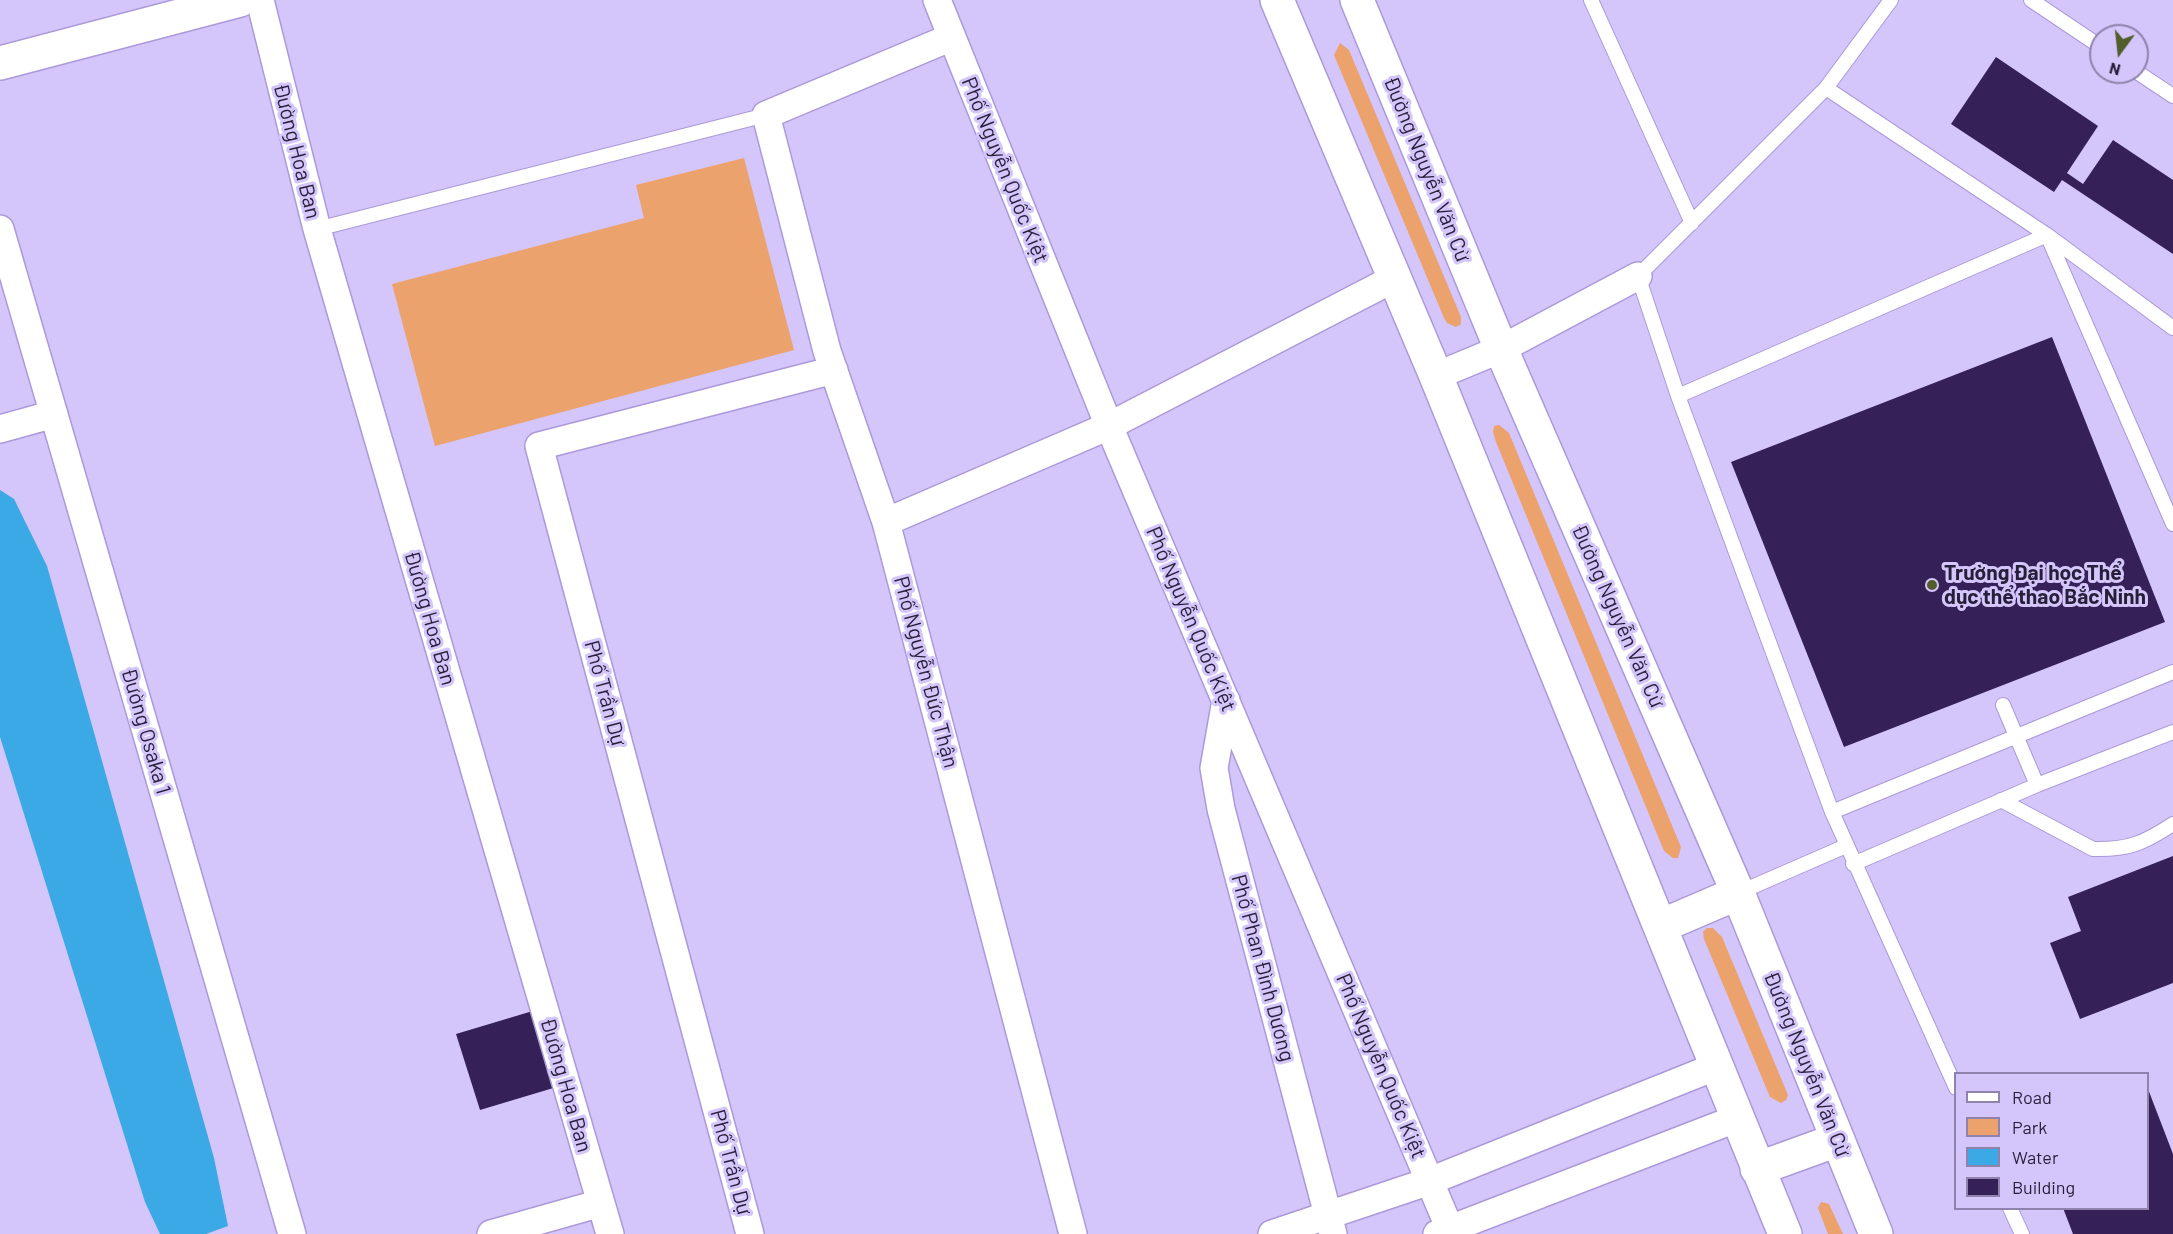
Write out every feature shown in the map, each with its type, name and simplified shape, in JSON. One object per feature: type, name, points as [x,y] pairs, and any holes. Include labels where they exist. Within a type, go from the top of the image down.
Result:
[{"type":"main road","points":[[0,63],[240,0]]},
{"type":"main road","points":[[1277,0],[1393,279],[1436,376],[1785,1234]]},
{"type":"main road","name":"Đường Nguyễn Văn Cừ","points":[[1357,0],[1502,349],[1738,892],[1876,1234]]},
{"type":"main road","points":[[1661,926],[1738,892]]},
{"type":"main road","points":[[1757,1169],[1837,1140]]},
{"type":"street","name":"Đường Hoa Ban","points":[[260,0],[317,229],[610,1234]]},
{"type":"street","name":"Phố Nguyễn Quốc Kiệt","points":[[937,0],[1109,426],[1430,1181],[1446,1233]]},
{"type":"street","points":[[766,115],[952,37]]},
{"type":"street","name":"Phố Nguyễn Đức Thận","points":[[766,115],[834,370],[886,522],[1073,1234]]},
{"type":"street","name":"Đường Osaka 1","points":[[0,229],[292,1234]]},
{"type":"street","points":[[1436,376],[1502,349],[1638,276]]},
{"type":"street","points":[[886,522],[1109,426],[1393,279]]},
{"type":"street","name":"Phố Trần Dự","points":[[750,1234],[539,446],[834,370]]},
{"type":"street","points":[[0,429],[54,414]]},
{"type":"street","name":"Phố Phan Đình Dương","points":[[1226,700],[1214,768],[1221,809],[1330,1225]]},
{"type":"street","points":[[1272,1234],[1330,1225],[1430,1181],[1717,1066]]},
{"type":"street","points":[[1446,1233],[1738,1118]]},
{"type":"street","points":[[491,1234],[601,1203]]},
{"type":"lane","points":[[1592,0],[1692,223]]},
{"type":"lane","points":[[1891,0],[1826,88],[1638,276],[1678,396],[1832,812],[1853,864],[1954,1084]]},
{"type":"lane","points":[[2031,0],[2089,39]]},
{"type":"lane","points":[[2149,80],[2173,96]]},
{"type":"lane","points":[[1826,88],[2048,235],[2173,328]]},
{"type":"lane","points":[[317,229],[766,115]]},
{"type":"lane","points":[[1678,396],[2048,235]]},
{"type":"lane","points":[[2048,235],[2173,524]]},
{"type":"lane","points":[[1832,812],[2173,672]]},
{"type":"lane","points":[[2003,705],[2037,785]]},
{"type":"lane","points":[[1853,864],[2037,785],[2173,732]]},
{"type":"lane","points":[[2001,800],[2093,849],[2110,850],[2144,843],[2173,824]]},
{"type":"lane","points":[[1738,892],[1846,846]]},
{"type":"lane","points":[[2010,1210],[2022,1234]]},
{"type":"green space","points":[[1340,43],[1349,50],[1461,317],[1461,324],[1456,327],[1447,323],[1444,318],[1334,55]]},
{"type":"green space","points":[[744,158],[794,350],[435,446],[392,284],[644,218],[636,185]]},
{"type":"green space","points":[[1499,425],[1509,433],[1681,847],[1678,858],[1673,858],[1664,851],[1496,442],[1494,426]]},
{"type":"green space","points":[[1707,928],[1713,928],[1722,937],[1788,1095],[1781,1103],[1770,1097],[1704,939],[1703,932]]},
{"type":"green space","points":[[1821,1202],[1829,1204],[1843,1234],[1828,1234],[1818,1208]]},
{"type":"water","points":[[0,490],[14,499],[47,566],[214,1158],[228,1226],[206,1234],[160,1234],[145,1202],[0,737]]},
{"type":"building","points":[[1996,57],[2098,126],[2067,173],[2083,184],[2113,140],[2173,180],[2173,254],[2062,180],[2054,192],[1951,124]]},
{"type":"building","points":[[2052,337],[2165,622],[1844,747],[1731,462]]},
{"type":"building","points":[[2173,856],[2173,983],[2080,1019],[2050,943],[2081,931],[2068,897]]},
{"type":"building","points":[[536,1010],[560,1086],[480,1110],[456,1034]]},
{"type":"building","points":[[2149,1092],[2173,1154],[2173,1234],[2073,1234],[2064,1210],[2149,1210]]},
{"type":"place","name":"Trường Đại học Thể dục thể thao Bắc Ninh","points":[[1932,585]]}]
